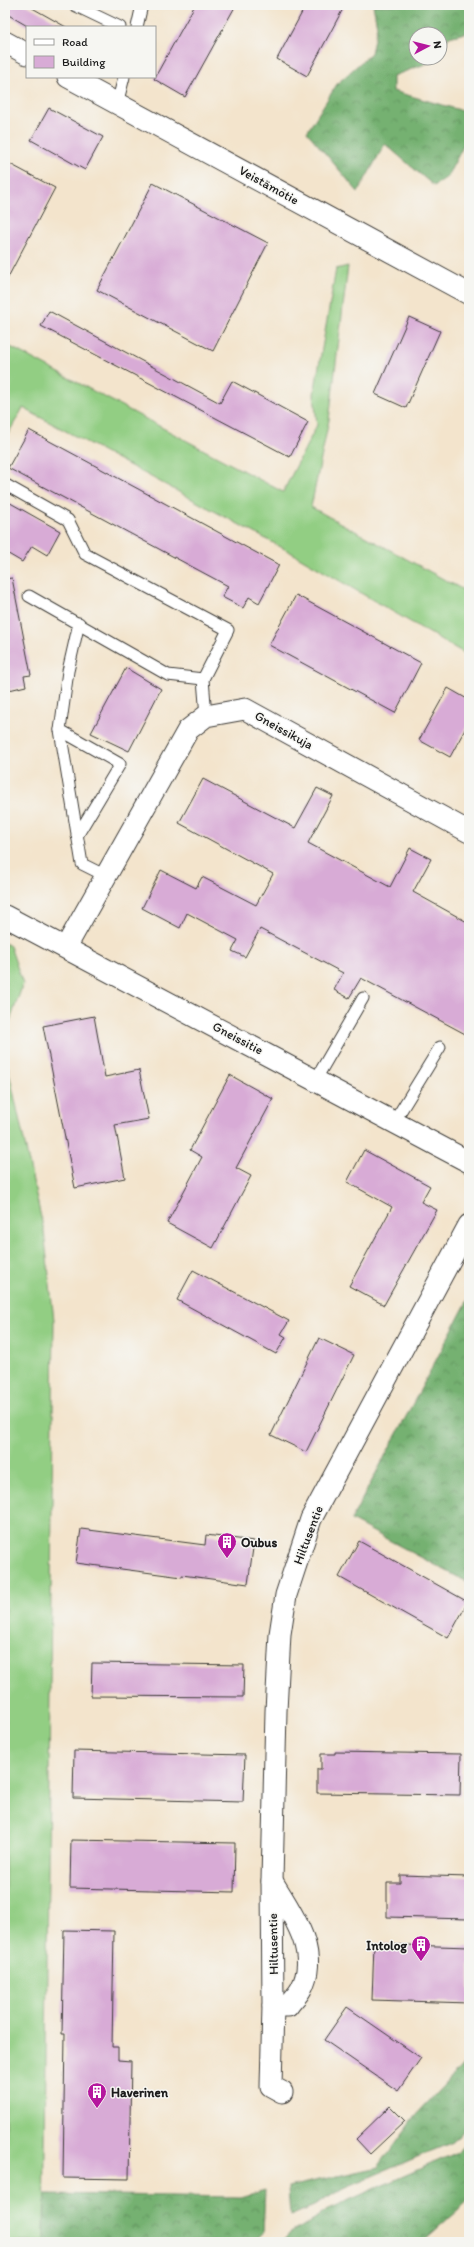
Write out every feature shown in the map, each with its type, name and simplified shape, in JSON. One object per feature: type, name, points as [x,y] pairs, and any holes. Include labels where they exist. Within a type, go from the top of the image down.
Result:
[{"type":"street","points":[[5,42],[26,53]]},
{"type":"street","name":"Veistämötie","points":[[70,78],[469,294]]},
{"type":"street","name":"Gneissikuja","points":[[66,947],[188,730],[206,716],[245,709],[469,832]]},
{"type":"street","name":"Gneissitie","points":[[5,916],[316,1079],[469,1162]]},
{"type":"street","name":"Hiltusentie","points":[[282,2092],[271,2086],[273,2006],[272,1881],[276,1711],[280,1634],[286,1595],[311,1519],[469,1225]]},
{"type":"street","name":"Hiltusentie","points":[[272,1881],[293,1914],[308,1953],[308,1968],[301,1989],[288,2006],[273,2006]]},
{"type":"lane","points":[[74,5],[118,26]]},
{"type":"lane","points":[[137,26],[142,5]]},
{"type":"lane","points":[[117,104],[124,78]]},
{"type":"lane","points":[[6,485],[68,520],[85,554],[228,630],[203,679],[206,716]]},
{"type":"lane","points":[[29,596],[79,623],[168,675],[203,679]]},
{"type":"lane","points":[[79,623],[68,671],[60,730],[82,864],[106,876]]},
{"type":"lane","points":[[60,730],[120,764],[77,836]]},
{"type":"lane","points":[[316,1079],[363,998]]},
{"type":"lane","points":[[394,1122],[440,1047]]},
{"type":"green space","points":[[373,5],[469,5],[469,32],[448,38],[448,26],[408,26],[408,66],[420,66],[393,76],[393,91],[467,112],[469,104],[469,135],[447,177],[434,186],[385,144],[358,192],[307,132],[337,84],[371,53],[377,26]]},
{"type":"green space","points":[[348,266],[329,420],[311,507],[469,593],[469,656],[292,553],[23,408],[5,439],[5,344],[283,492],[317,425],[314,394],[336,269]]},
{"type":"green space","points":[[5,943],[10,946],[23,984],[5,1035]]},
{"type":"green space","points":[[5,1054],[44,1231],[54,1320],[44,2242],[5,2242]]},
{"type":"green space","points":[[469,1298],[469,1583],[351,1520]]},
{"type":"green space","points":[[469,2058],[469,2125],[453,2142],[344,2188],[314,2206],[290,2216],[288,2187],[378,2167],[416,2115]]},
{"type":"green space","points":[[469,2141],[469,2200],[422,2242],[282,2242],[289,2234],[331,2208],[458,2152]]},
{"type":"green space","points":[[265,2190],[263,2233],[253,2242],[44,2242],[45,2194],[241,2197]]},
{"type":"building","points":[[5,5],[27,5],[64,26],[27,26],[5,13]]},
{"type":"building","points":[[195,5],[236,5],[185,97],[154,79],[156,78],[156,75]]},
{"type":"building","points":[[306,5],[345,5],[307,76],[277,59]]},
{"type":"building","points":[[49,108],[103,137],[85,170],[31,140]]},
{"type":"building","points":[[10,164],[55,188],[5,283],[5,175]]},
{"type":"building","points":[[153,183],[268,243],[213,351],[97,290]]},
{"type":"building","points":[[49,311],[220,403],[232,381],[308,422],[290,457],[41,326]]},
{"type":"building","points":[[409,317],[440,331],[406,408],[375,394]]},
{"type":"building","points":[[29,430],[279,565],[259,603],[249,597],[243,608],[222,597],[228,586],[8,468]]},
{"type":"building","points":[[5,500],[60,531],[47,555],[32,546],[22,562],[5,552]]},
{"type":"building","points":[[12,578],[31,675],[24,676],[26,686],[5,691],[5,579]]},
{"type":"building","points":[[296,595],[421,663],[395,713],[269,645]]},
{"type":"building","points":[[126,668],[161,689],[129,751],[91,733]]},
{"type":"building","points":[[448,688],[469,700],[469,722],[450,757],[419,740]]},
{"type":"building","points":[[203,779],[295,828],[317,788],[333,796],[308,843],[390,887],[410,848],[431,859],[413,892],[469,923],[469,1036],[361,978],[349,998],[334,990],[343,973],[260,929],[245,957],[232,951],[238,940],[187,913],[180,928],[142,908],[161,870],[196,888],[202,877],[256,905],[273,874],[179,823]]},
{"type":"building","points":[[94,1016],[105,1077],[139,1070],[149,1119],[115,1125],[125,1178],[75,1188],[43,1026]]},
{"type":"building","points":[[230,1075],[273,1099],[236,1168],[251,1176],[213,1248],[167,1223],[202,1157],[190,1150]]},
{"type":"building","points":[[364,1150],[430,1186],[421,1202],[437,1210],[384,1305],[349,1286],[392,1207],[347,1182]]},
{"type":"building","points":[[193,1270],[289,1321],[281,1334],[286,1337],[276,1354],[177,1300]]},
{"type":"building","points":[[319,1338],[354,1355],[306,1452],[271,1435]]},
{"type":"building","points":[[81,1529],[205,1545],[206,1535],[254,1541],[248,1584],[76,1563]]},
{"type":"building","points":[[359,1541],[468,1602],[448,1638],[339,1577]]},
{"type":"building","points":[[92,1663],[244,1665],[243,1697],[91,1696]]},
{"type":"building","points":[[74,1751],[245,1755],[243,1802],[73,1798]]},
{"type":"building","points":[[335,1752],[461,1754],[460,1795],[317,1793],[317,1769],[321,1769],[321,1754],[335,1754]]},
{"type":"building","points":[[71,1840],[235,1843],[234,1892],[70,1888]]},
{"type":"building","points":[[400,1875],[469,1877],[469,1919],[387,1917],[387,1883],[400,1883]]},
{"type":"building","points":[[64,1930],[114,1931],[112,2047],[118,2047],[118,2060],[131,2061],[129,2179],[63,2178],[65,2034],[62,2034]]},
{"type":"building","name":"Intolog","points":[[374,1944],[469,1947],[469,2003],[372,2000]]},
{"type":"building","points":[[347,2007],[421,2058],[398,2091],[324,2040]]},
{"type":"building","points":[[390,2106],[405,2121],[370,2154],[356,2139]]},
{"type":"place","name":"Oubus","points":[[227,1559]]},
{"type":"place","name":"Intolog","points":[[421,1962]]},
{"type":"place","name":"Haverinen","points":[[97,2109]]}]
